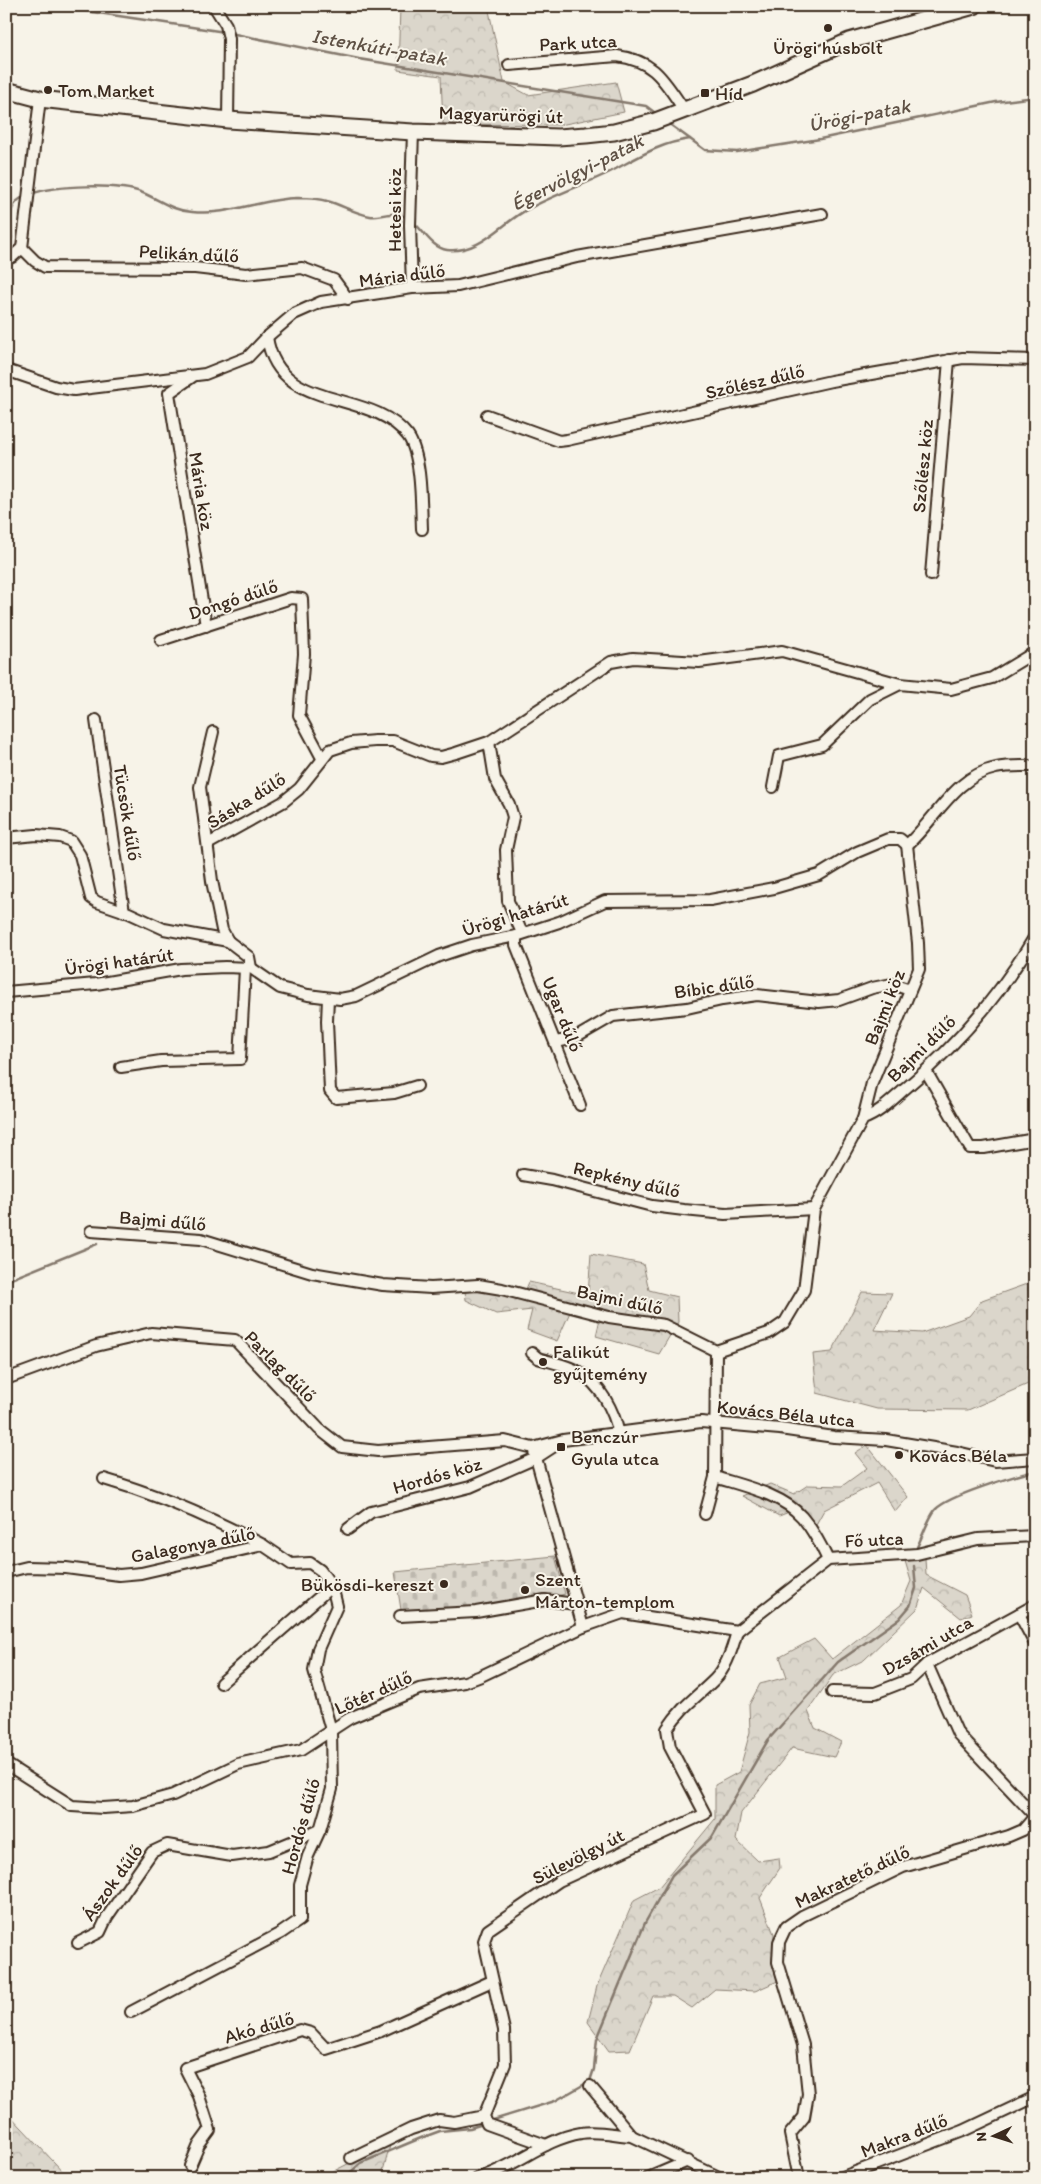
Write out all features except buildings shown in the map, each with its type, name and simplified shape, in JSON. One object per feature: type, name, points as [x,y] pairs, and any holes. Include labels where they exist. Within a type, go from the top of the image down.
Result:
[{"type":"main road","name":"Magyarürögi út","points":[[8,93],[40,99],[228,120],[413,132],[558,137],[614,132],[654,122],[685,111],[753,84],[849,41],[974,6]]},
{"type":"street","points":[[214,6],[226,25],[229,39],[228,120]]},
{"type":"street","name":"Park utca","points":[[509,65],[617,56],[634,58],[648,65],[660,77],[685,111]]},
{"type":"street","points":[[6,259],[12,257],[22,248],[40,99]]},
{"type":"street","name":"Hetesi köz","points":[[412,288],[413,132]]},
{"type":"street","name":"Mária dűlő","points":[[6,370],[74,390],[205,374],[248,357],[267,336],[294,314],[321,302],[412,288],[458,286],[577,257],[822,214]]},
{"type":"street","name":"Pelikán dűlő","points":[[22,248],[35,261],[46,267],[195,268],[246,274],[302,268],[317,272],[334,280],[348,299]]},
{"type":"street","points":[[267,336],[284,377],[330,399],[373,411],[395,424],[408,437],[420,475],[422,529]]},
{"type":"street","name":"Szőlész dűlő","points":[[487,415],[559,441],[830,381],[949,360],[981,356],[1035,360]]},
{"type":"street","name":"Szőlész köz","points":[[931,574],[949,360]]},
{"type":"street","name":"Mária köz","points":[[195,375],[169,393],[206,626]]},
{"type":"street","name":"Dongó dűlő","points":[[161,640],[291,598],[302,599],[304,654],[299,715],[322,758]]},
{"type":"street","name":"Sáska dűlő","points":[[208,844],[283,802],[299,789],[330,750],[351,743],[393,741],[431,756],[441,757],[489,742],[611,662],[633,658],[699,662],[782,651],[900,684],[951,689],[992,678],[1035,652]]},
{"type":"street","points":[[773,788],[779,756],[822,744],[870,699],[900,684]]},
{"type":"street","name":"Tücsök dűlő","points":[[96,720],[124,912]]},
{"type":"street","points":[[121,1067],[161,1061],[240,1059],[249,957],[228,941],[222,930],[217,910],[200,786],[213,732]]},
{"type":"street","name":"Ugar dűlő","points":[[489,742],[495,779],[509,804],[513,817],[506,850],[508,901],[519,935],[516,945],[580,1105]]},
{"type":"street","points":[[907,845],[965,781],[979,772],[997,767],[1035,766]]},
{"type":"street","points":[[6,838],[36,835],[60,837],[71,841],[80,855],[91,898],[97,902],[164,929],[228,941]]},
{"type":"street","name":"Ürögi határút","points":[[6,992],[96,984],[181,969],[224,966],[248,969],[280,988],[308,996],[328,998],[356,996],[439,956],[472,945],[519,935],[560,922],[605,901],[710,900],[774,888],[819,875],[857,852],[888,840],[900,839],[907,845]]},
{"type":"street","name":"Bajmi köz","points":[[863,1119],[872,1083],[919,968],[907,845]]},
{"type":"street","name":"Bajmi dűlő","points":[[91,1231],[201,1239],[312,1273],[383,1285],[431,1288],[478,1285],[502,1289],[609,1317],[664,1325],[716,1351],[769,1333],[784,1322],[804,1290],[814,1209],[863,1119],[872,1116],[926,1071],[995,998],[1035,936]]},
{"type":"street","name":"Bíbic dűlő","points":[[556,1042],[575,1038],[613,1016],[687,1008],[722,1000],[757,996],[819,1002],[839,1000],[872,988],[892,984],[910,990]]},
{"type":"street","points":[[328,998],[330,1090],[336,1098],[394,1093],[417,1086]]},
{"type":"street","points":[[926,1071],[970,1148],[984,1148],[1035,1139]]},
{"type":"street","name":"Repkény dűlő","points":[[523,1175],[552,1180],[652,1206],[684,1210],[725,1214],[814,1209]]},
{"type":"street","name":"Parlag dűlő","points":[[6,1379],[96,1346],[151,1333],[235,1340],[319,1430],[342,1447],[378,1452],[505,1441],[529,1446]]},
{"type":"street","points":[[705,1514],[715,1478],[716,1351]]},
{"type":"street","points":[[532,1353],[538,1358],[579,1371],[605,1398],[616,1420],[619,1434]]},
{"type":"street","name":"Kovács Béla utca","points":[[529,1446],[701,1422],[716,1422],[834,1437],[886,1440],[957,1452],[995,1461],[1035,1458]]},
{"type":"street","name":"Hordós köz","points":[[348,1529],[371,1512],[470,1488],[536,1458],[563,1440]]},
{"type":"street","points":[[529,1446],[536,1458],[575,1604],[584,1628]]},
{"type":"street","points":[[715,1478],[778,1500],[801,1515],[813,1531],[828,1560]]},
{"type":"street","points":[[104,1479],[133,1488],[224,1524],[263,1544]]},
{"type":"street","name":"Fő utca","points":[[737,1631],[828,1560],[917,1554],[978,1539],[1035,1536]]},
{"type":"street","name":"Galagonya dűlő","points":[[6,1572],[27,1567],[66,1568],[119,1575],[141,1574],[263,1544],[291,1564],[310,1564],[320,1570]]},
{"type":"street","name":"Hordós dűlő","points":[[131,2012],[273,1937],[300,1920],[300,1885],[308,1856],[320,1830],[332,1789],[331,1730],[314,1670],[318,1649],[337,1606],[332,1586],[320,1570]]},
{"type":"street","points":[[221,1683],[332,1586]]},
{"type":"street","points":[[400,1616],[476,1612],[544,1600],[575,1604]]},
{"type":"street","name":"Dzsámi utca","points":[[832,1692],[875,1693],[911,1679],[927,1664],[1035,1605]]},
{"type":"street","name":"Lőtér dűlő","points":[[6,1764],[72,1806],[103,1808],[134,1806],[173,1794],[238,1764],[301,1750],[350,1718],[419,1689],[465,1682],[481,1676],[584,1628],[623,1613],[737,1631]]},
{"type":"street","points":[[1018,1614],[1035,1644]]},
{"type":"street","name":"Sülevölgy út","points":[[485,2120],[505,2064],[504,2030],[484,1941],[488,1930],[560,1881],[705,1814],[670,1746],[667,1729],[678,1711],[716,1678],[730,1655],[737,1631]]},
{"type":"street","points":[[927,1664],[958,1734],[1035,1816]]},
{"type":"street","name":"Makratető dűlő","points":[[799,2178],[790,2134],[804,2117],[808,2094],[803,2045],[778,1962],[779,1942],[786,1927],[802,1916],[903,1867],[1009,1836],[1022,1830],[1035,1816]]},
{"type":"street","name":"Ászok dűlő","points":[[78,1943],[100,1932],[107,1917],[152,1852],[167,1845],[232,1856],[269,1851],[320,1830]]},
{"type":"street","name":"Akó dűlő","points":[[190,2166],[199,2145],[210,2130],[199,2096],[185,2068],[300,2030],[311,2033],[326,2049],[381,2031],[492,1981]]},
{"type":"street","points":[[590,2086],[632,2136]]},
{"type":"street","name":"Makra dűlő","points":[[840,2178],[963,2131],[1035,2097]]},
{"type":"street","points":[[351,2158],[404,2133],[440,2120],[454,2122],[485,2120],[546,2145]]},
{"type":"street","points":[[478,2178],[495,2175],[546,2145],[582,2132],[632,2136],[688,2161],[715,2177]]},
{"type":"street","points":[[648,2178],[688,2161]]},
{"type":"green space","points":[[488,6],[504,82],[528,95],[616,82],[624,112],[560,125],[443,124],[441,76],[398,70],[400,7]]},
{"type":"green space","points":[[591,1254],[643,1264],[649,1290],[677,1297],[678,1322],[659,1354],[596,1336],[600,1319],[571,1310],[557,1341],[527,1330],[532,1310],[496,1314],[466,1300],[465,1291],[526,1289],[529,1282],[588,1295]]},
{"type":"green space","points":[[1035,1281],[1035,1381],[968,1410],[877,1409],[817,1393],[813,1354],[832,1352],[862,1292],[892,1293],[874,1330],[922,1333],[969,1316],[982,1300]]},
{"type":"green space","points":[[867,1445],[908,1497],[895,1512],[877,1483],[824,1510],[814,1528],[819,1536],[811,1542],[799,1519],[789,1512],[779,1516],[742,1496],[770,1484],[794,1494],[808,1485],[842,1486],[867,1468],[855,1453]]},
{"type":"green space","points":[[555,1556],[565,1594],[515,1607],[402,1616],[395,1572]]},
{"type":"green space","points":[[925,1558],[926,1575],[965,1595],[972,1614],[961,1618],[924,1588],[917,1609],[864,1660],[833,1675],[808,1711],[815,1728],[841,1742],[834,1757],[792,1748],[741,1813],[736,1840],[758,1861],[779,1858],[780,1868],[760,1898],[774,1934],[772,1963],[780,1980],[755,1991],[715,1989],[692,2008],[673,1996],[653,1996],[630,2050],[609,2051],[588,2022],[597,1986],[634,1900],[659,1887],[715,1819],[715,1785],[739,1772],[750,1732],[749,1705],[760,1684],[787,1677],[780,1657],[814,1639],[832,1659],[901,1605],[911,1581],[905,1561]]},
{"type":"green space","points":[[6,2111],[69,2178],[6,2178]]},
{"type":"green space","points":[[391,2142],[381,2178],[326,2178],[328,2174]]},
{"type":"waterway","name":"Istenkúti-patak","points":[[52,6],[225,32]]},
{"type":"waterway","name":"Istenkúti-patak","points":[[230,33],[359,59],[646,106],[658,115]]},
{"type":"waterway","name":"Ürögi-patak","points":[[668,123],[705,150],[737,152],[820,139],[996,102],[1035,97]]},
{"type":"waterway","name":"Égervölgyi-patak","points":[[413,222],[433,243],[442,249],[459,250],[471,247],[540,203],[600,177],[639,156],[668,144],[690,139]]},
{"type":"waterway","name":"Égervölgyi-patak","points":[[31,194],[71,187],[119,188],[143,193],[179,210],[205,213],[232,210],[284,199],[312,198],[370,216],[395,214],[406,217]]},
{"type":"waterway","name":"Égervölgyi-patak","points":[[6,244],[12,238],[11,213],[15,203],[26,196]]},
{"type":"waterway","points":[[6,1281],[97,1244]]},
{"type":"waterway","points":[[917,1547],[933,1512],[943,1504],[983,1487],[1035,1471]]},
{"type":"waterway","points":[[490,2121],[555,2101],[590,2081],[594,2069],[597,2039],[645,1923],[672,1875],[712,1837],[768,1740],[838,1662],[899,1619],[910,1606],[916,1588],[914,1566]]},
{"type":"waterway","points":[[344,2178],[361,2163],[421,2138],[440,2131],[470,2128],[483,2124]]},
{"type":"place","name":"Ürögi húsbolt","points":[[828,28]]},
{"type":"place","name":"Tom Market","points":[[48,90]]},
{"type":"place","name":"Híd","points":[[705,93]]},
{"type":"place","name":"Falikút gyűjtemény","points":[[543,1362]]},
{"type":"place","name":"Benczúr Gyula utca","points":[[561,1447]]},
{"type":"place","name":"Kovács Béla","points":[[899,1455]]},
{"type":"place","name":"Bükösdi-kereszt","points":[[444,1584]]},
{"type":"place","name":"Szent Márton-templom","points":[[525,1590]]}]
